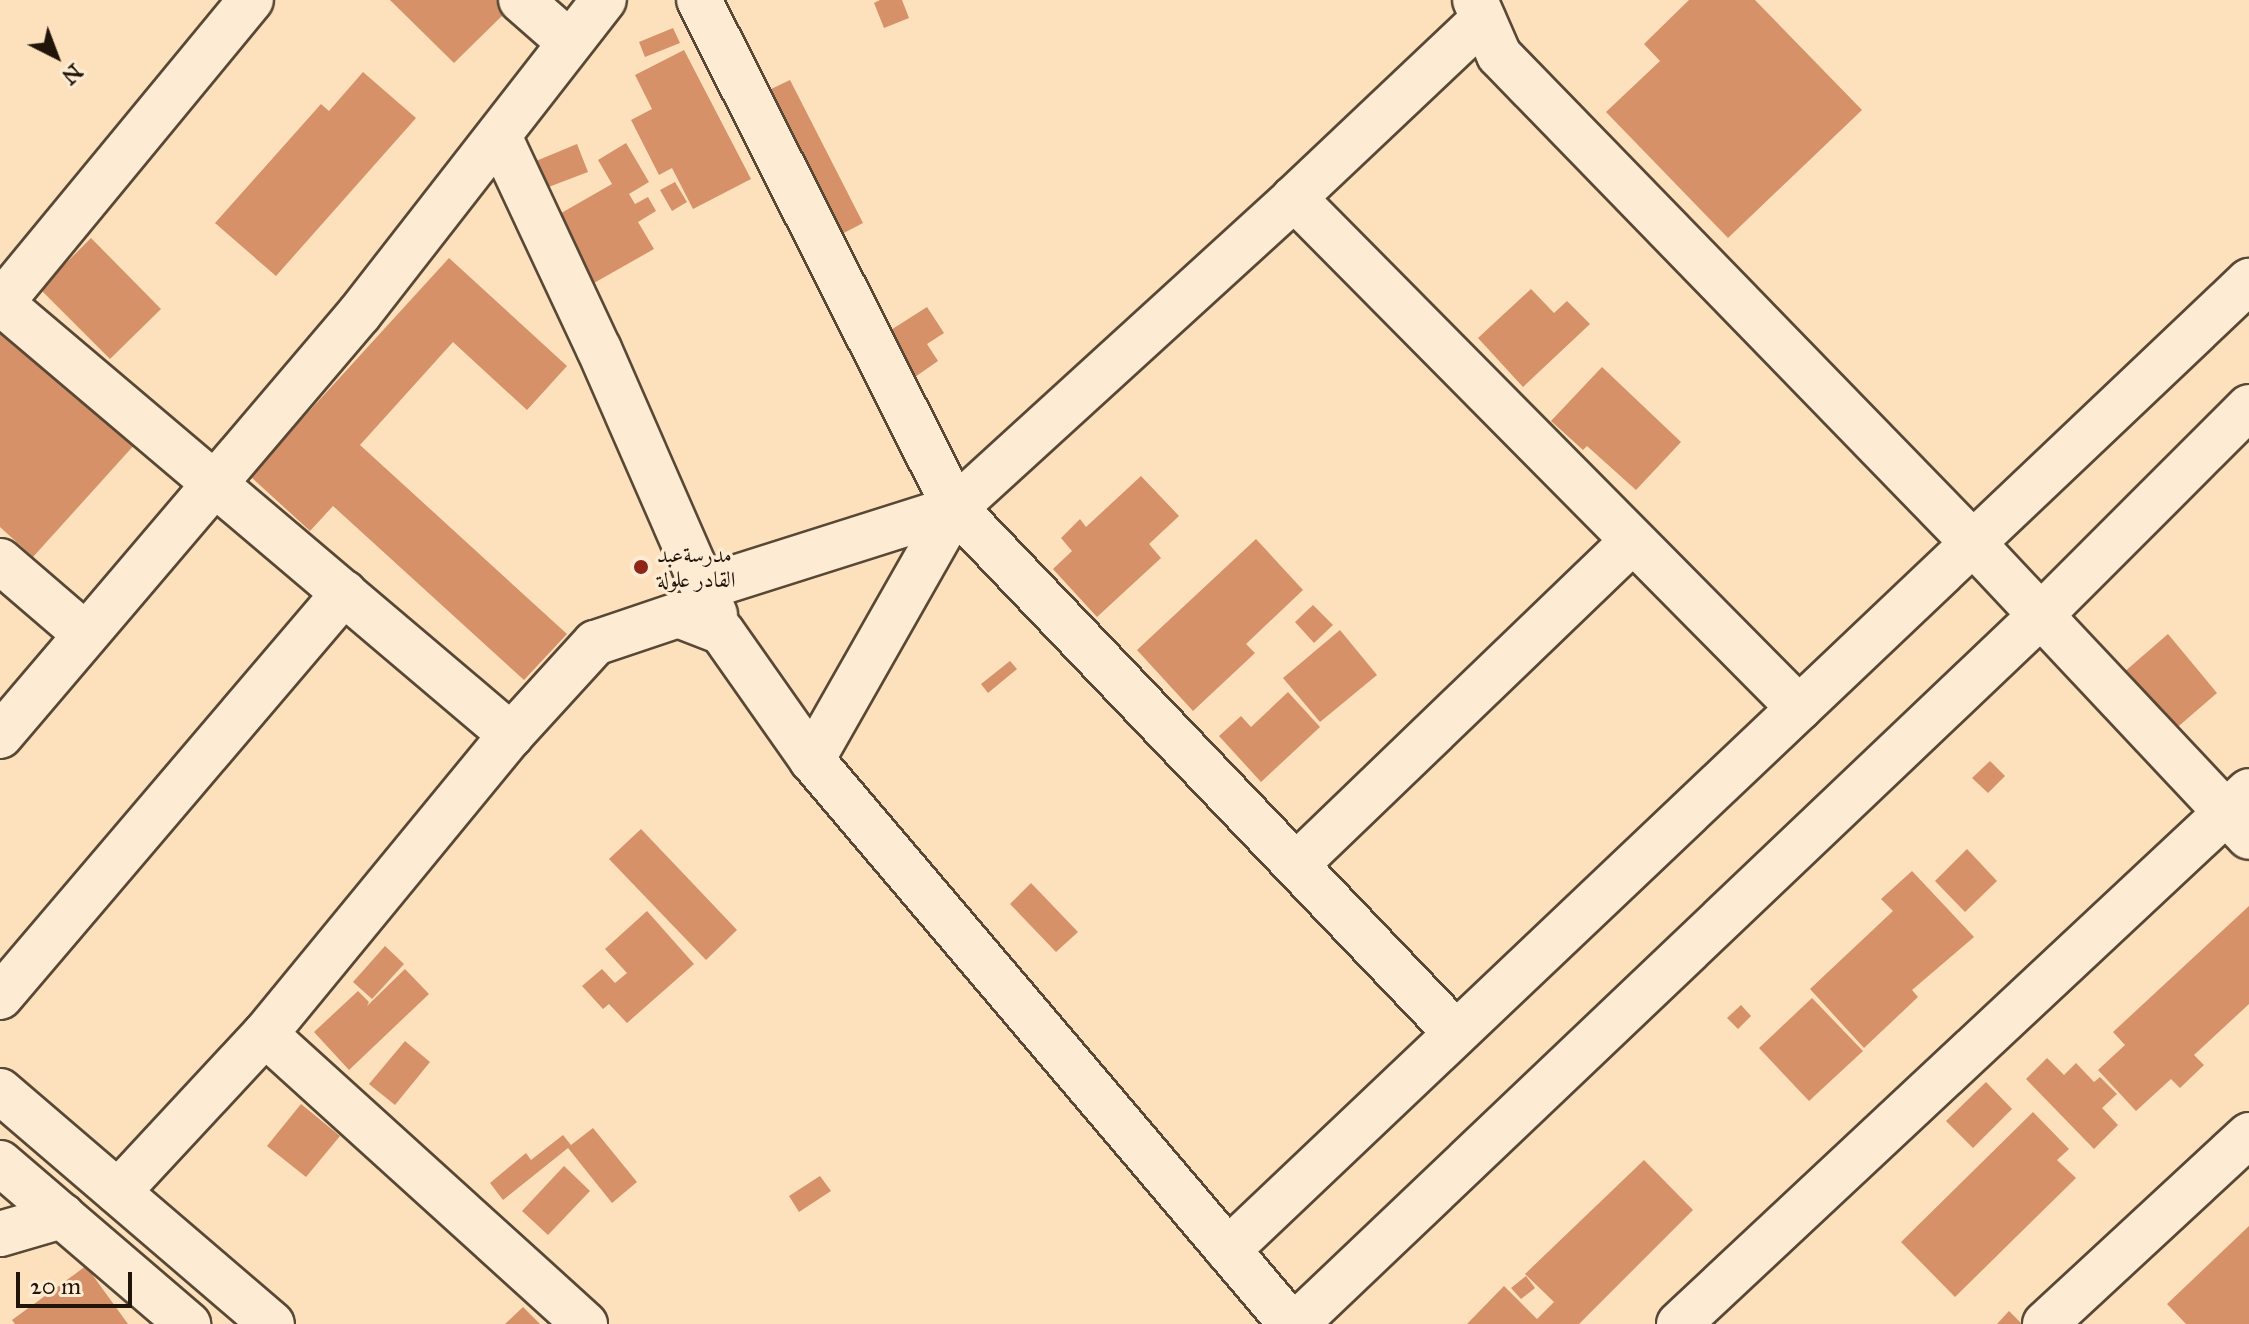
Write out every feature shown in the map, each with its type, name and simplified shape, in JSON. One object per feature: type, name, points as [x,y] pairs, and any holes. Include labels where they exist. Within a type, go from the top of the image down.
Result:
[{"type":"street","points":[[251,0],[0,302],[511,735]]},
{"type":"street","points":[[521,0],[569,42]]},
{"type":"street","points":[[0,736],[218,484],[360,313],[604,0]]},
{"type":"street","points":[[712,6],[955,508],[1456,1033]]},
{"type":"street","points":[[812,760],[955,508],[1294,198],[1479,10],[1499,55],[1973,543],[2039,617],[2241,813],[1679,1324]]},
{"type":"street","points":[[499,136],[599,349],[722,632],[812,760],[1293,1324],[2039,617],[2249,407]]},
{"type":"street","points":[[1294,198],[1799,708]]},
{"type":"street","points":[[1228,1250],[2249,281]]},
{"type":"street","points":[[703,588],[955,508]]},
{"type":"street","points":[[1296,865],[1633,541]]},
{"type":"street","points":[[0,561],[86,635]]},
{"type":"street","points":[[0,997],[344,593]]},
{"type":"street","points":[[118,1192],[265,1034],[511,735],[595,643],[678,615],[722,632]]},
{"type":"street","points":[[265,1034],[585,1324]]},
{"type":"street","points":[[0,1091],[272,1324]]},
{"type":"street","points":[[2045,1324],[2249,1135]]},
{"type":"street","points":[[0,1163],[188,1324]]},
{"type":"street","points":[[0,1234],[62,1216]]},
{"type":"street","points":[[126,1271],[162,1324]]},
{"type":"building","points":[[390,0],[510,0],[514,4],[454,63]]},
{"type":"building","points":[[902,0],[909,18],[884,28],[874,3]]},
{"type":"building","points":[[1689,0],[1755,0],[1862,110],[1728,238],[1606,112],[1660,61],[1644,44]]},
{"type":"building","points":[[673,28],[680,43],[645,57],[639,42]]},
{"type":"building","points":[[684,50],[751,179],[693,209],[672,168],[659,175],[631,120],[652,109],[635,75]]},
{"type":"building","points":[[363,72],[416,118],[276,276],[215,223],[321,104],[329,111]]},
{"type":"building","points":[[790,80],[863,223],[838,236],[765,92]]},
{"type":"building","points":[[626,143],[649,182],[629,194],[635,204],[648,197],[656,211],[638,222],[654,249],[594,283],[556,216],[612,184],[598,160]]},
{"type":"building","points":[[577,144],[588,172],[546,188],[536,161]]},
{"type":"building","points":[[675,182],[687,202],[672,211],[660,190]]},
{"type":"building","points":[[91,238],[161,309],[110,359],[40,289]]},
{"type":"building","points":[[449,258],[567,366],[527,410],[453,342],[360,445],[567,634],[524,680],[333,506],[310,531],[250,476]]},
{"type":"building","points":[[1531,289],[1554,313],[1567,301],[1590,324],[1523,387],[1478,338]]},
{"type":"building","points":[[927,307],[944,333],[927,344],[938,361],[912,379],[883,335]]},
{"type":"building","points":[[0,320],[136,443],[33,557],[0,527]]},
{"type":"building","points":[[1602,367],[1681,442],[1636,490],[1587,446],[1583,450],[1551,421]]},
{"type":"building","points":[[1141,476],[1179,516],[1149,544],[1161,558],[1097,617],[1053,569],[1072,551],[1061,538],[1080,519],[1086,527]]},
{"type":"building","points":[[1256,539],[1303,590],[1246,644],[1255,653],[1193,711],[1137,650]]},
{"type":"building","points":[[1313,605],[1333,625],[1314,643],[1295,622]]},
{"type":"building","points":[[1340,630],[1377,675],[1320,722],[1283,678]]},
{"type":"building","points":[[2168,634],[2217,693],[2173,731],[2123,673]]},
{"type":"building","points":[[1010,661],[1017,669],[988,693],[981,684]]},
{"type":"building","points":[[1288,692],[1320,727],[1261,782],[1219,736],[1241,716],[1251,727]]},
{"type":"building","points":[[1990,761],[2005,776],[1988,793],[1972,778]]},
{"type":"building","points":[[641,829],[737,930],[706,960],[609,859]]},
{"type":"building","points":[[1967,849],[1997,881],[1965,912],[1935,881]]},
{"type":"building","points":[[1912,871],[1974,937],[1912,990],[1918,997],[1864,1048],[1810,989],[1893,911],[1881,899]]},
{"type":"building","points":[[1031,883],[1078,932],[1056,952],[1010,904]]},
{"type":"building","points":[[2249,906],[2249,1004],[2194,1055],[2204,1065],[2180,1088],[2171,1079],[2136,1111],[2098,1070],[2125,1045],[2113,1032]]},
{"type":"building","points":[[647,911],[694,964],[627,1023],[609,1004],[603,1009],[582,986],[602,969],[615,983],[627,973],[605,949]]},
{"type":"building","points":[[385,946],[404,964],[372,999],[353,982]]},
{"type":"building","points":[[405,969],[429,994],[349,1070],[314,1032],[358,991],[369,1002],[367,1006]]},
{"type":"building","points":[[1812,998],[1863,1051],[1809,1101],[1759,1048]]},
{"type":"building","points":[[1741,1005],[1751,1016],[1738,1029],[1727,1018]]},
{"type":"building","points":[[405,1041],[430,1062],[395,1105],[369,1084]]},
{"type":"building","points":[[2047,1058],[2064,1075],[2076,1063],[2094,1082],[2100,1077],[2117,1094],[2102,1108],[2118,1125],[2094,1149],[2026,1079]]},
{"type":"building","points":[[1986,1082],[2012,1109],[1973,1148],[1946,1121]]},
{"type":"building","points":[[301,1104],[340,1136],[306,1177],[267,1146]]},
{"type":"building","points":[[2033,1112],[2069,1149],[2057,1160],[2076,1178],[1955,1297],[1901,1242]]},
{"type":"building","points":[[593,1128],[637,1182],[612,1203],[568,1148],[503,1200],[490,1183],[526,1153],[531,1160],[563,1135],[571,1145]]},
{"type":"building","points":[[1644,1160],[1693,1210],[1579,1324],[1467,1324],[1504,1286],[1537,1319],[1554,1302],[1525,1274]]},
{"type":"building","points":[[564,1166],[590,1191],[548,1235],[522,1211]]},
{"type":"building","points":[[820,1176],[831,1191],[799,1212],[789,1196]]},
{"type":"building","points":[[2249,1226],[2249,1324],[2186,1324],[2167,1304]]},
{"type":"building","points":[[86,1266],[128,1324],[15,1324],[12,1320]]},
{"type":"building","points":[[1526,1276],[1535,1288],[1521,1299],[1511,1288]]},
{"type":"building","points":[[523,1307],[540,1324],[505,1324]]},
{"type":"building","points":[[2009,1311],[2022,1324],[1997,1324]]},
{"type":"place","name":"مدرسةعبد القادر علولة","points":[[641,567]]}]
